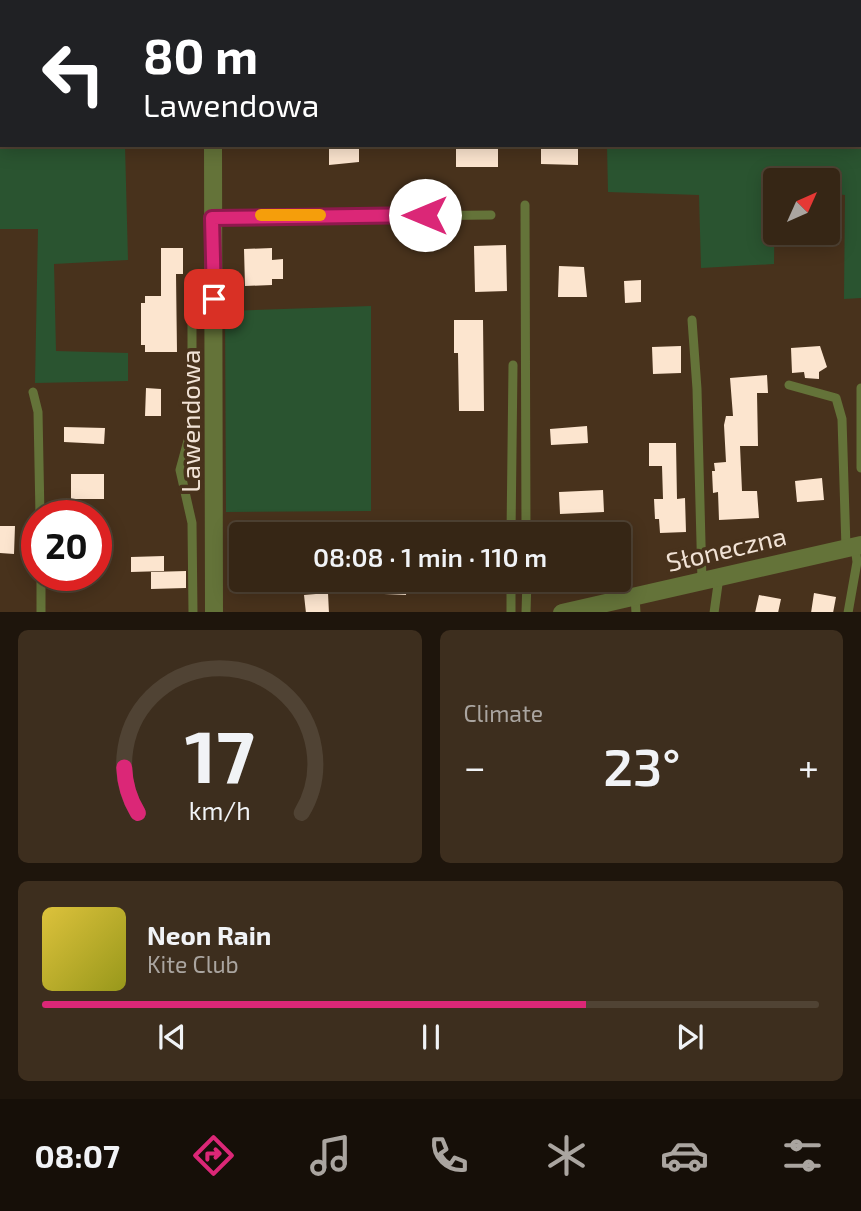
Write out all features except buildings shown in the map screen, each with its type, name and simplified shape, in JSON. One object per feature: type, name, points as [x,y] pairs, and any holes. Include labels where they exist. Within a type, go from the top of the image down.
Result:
[{"type":"street","name":"Lawendowa","points":[[213,147],[214,612]]},
{"type":"street","name":"Słoneczna","points":[[562,612],[636,604],[710,579],[854,546]]},
{"type":"lane","points":[[525,205],[527,522]]},
{"type":"lane","points":[[212,218],[260,215],[491,215]]},
{"type":"lane","points":[[193,612],[192,523],[180,470],[192,433],[192,287],[198,283],[214,282]]},
{"type":"lane","points":[[692,320],[710,579],[715,612]]},
{"type":"lane","points":[[511,522],[513,365]]},
{"type":"lane","points":[[789,385],[836,398],[842,418],[857,562],[848,612]]},
{"type":"lane","points":[[861,388],[861,468]]},
{"type":"lane","points":[[33,393],[38,412],[40,500]]},
{"type":"lane","points":[[192,403],[215,401]]},
{"type":"lane","points":[[41,591],[41,612]]},
{"type":"lane","points":[[511,592],[511,612]]},
{"type":"lane","points":[[526,612],[527,592]]},
{"type":"green space","points":[[0,147],[125,147],[128,260],[54,264],[56,351],[128,353],[128,381],[35,383],[38,229],[0,229]]},
{"type":"green space","points":[[607,147],[861,147],[861,298],[844,299],[845,195],[840,194],[840,168],[763,168],[763,245],[774,245],[774,264],[701,268],[699,195],[608,192]]},
{"type":"green space","points":[[371,306],[371,511],[226,512],[225,311]]},
{"type":"slow traffic","points":[[261,215],[320,215]]},
{"type":"route","points":[[214,299],[212,218],[242,215],[425,215]]}]
